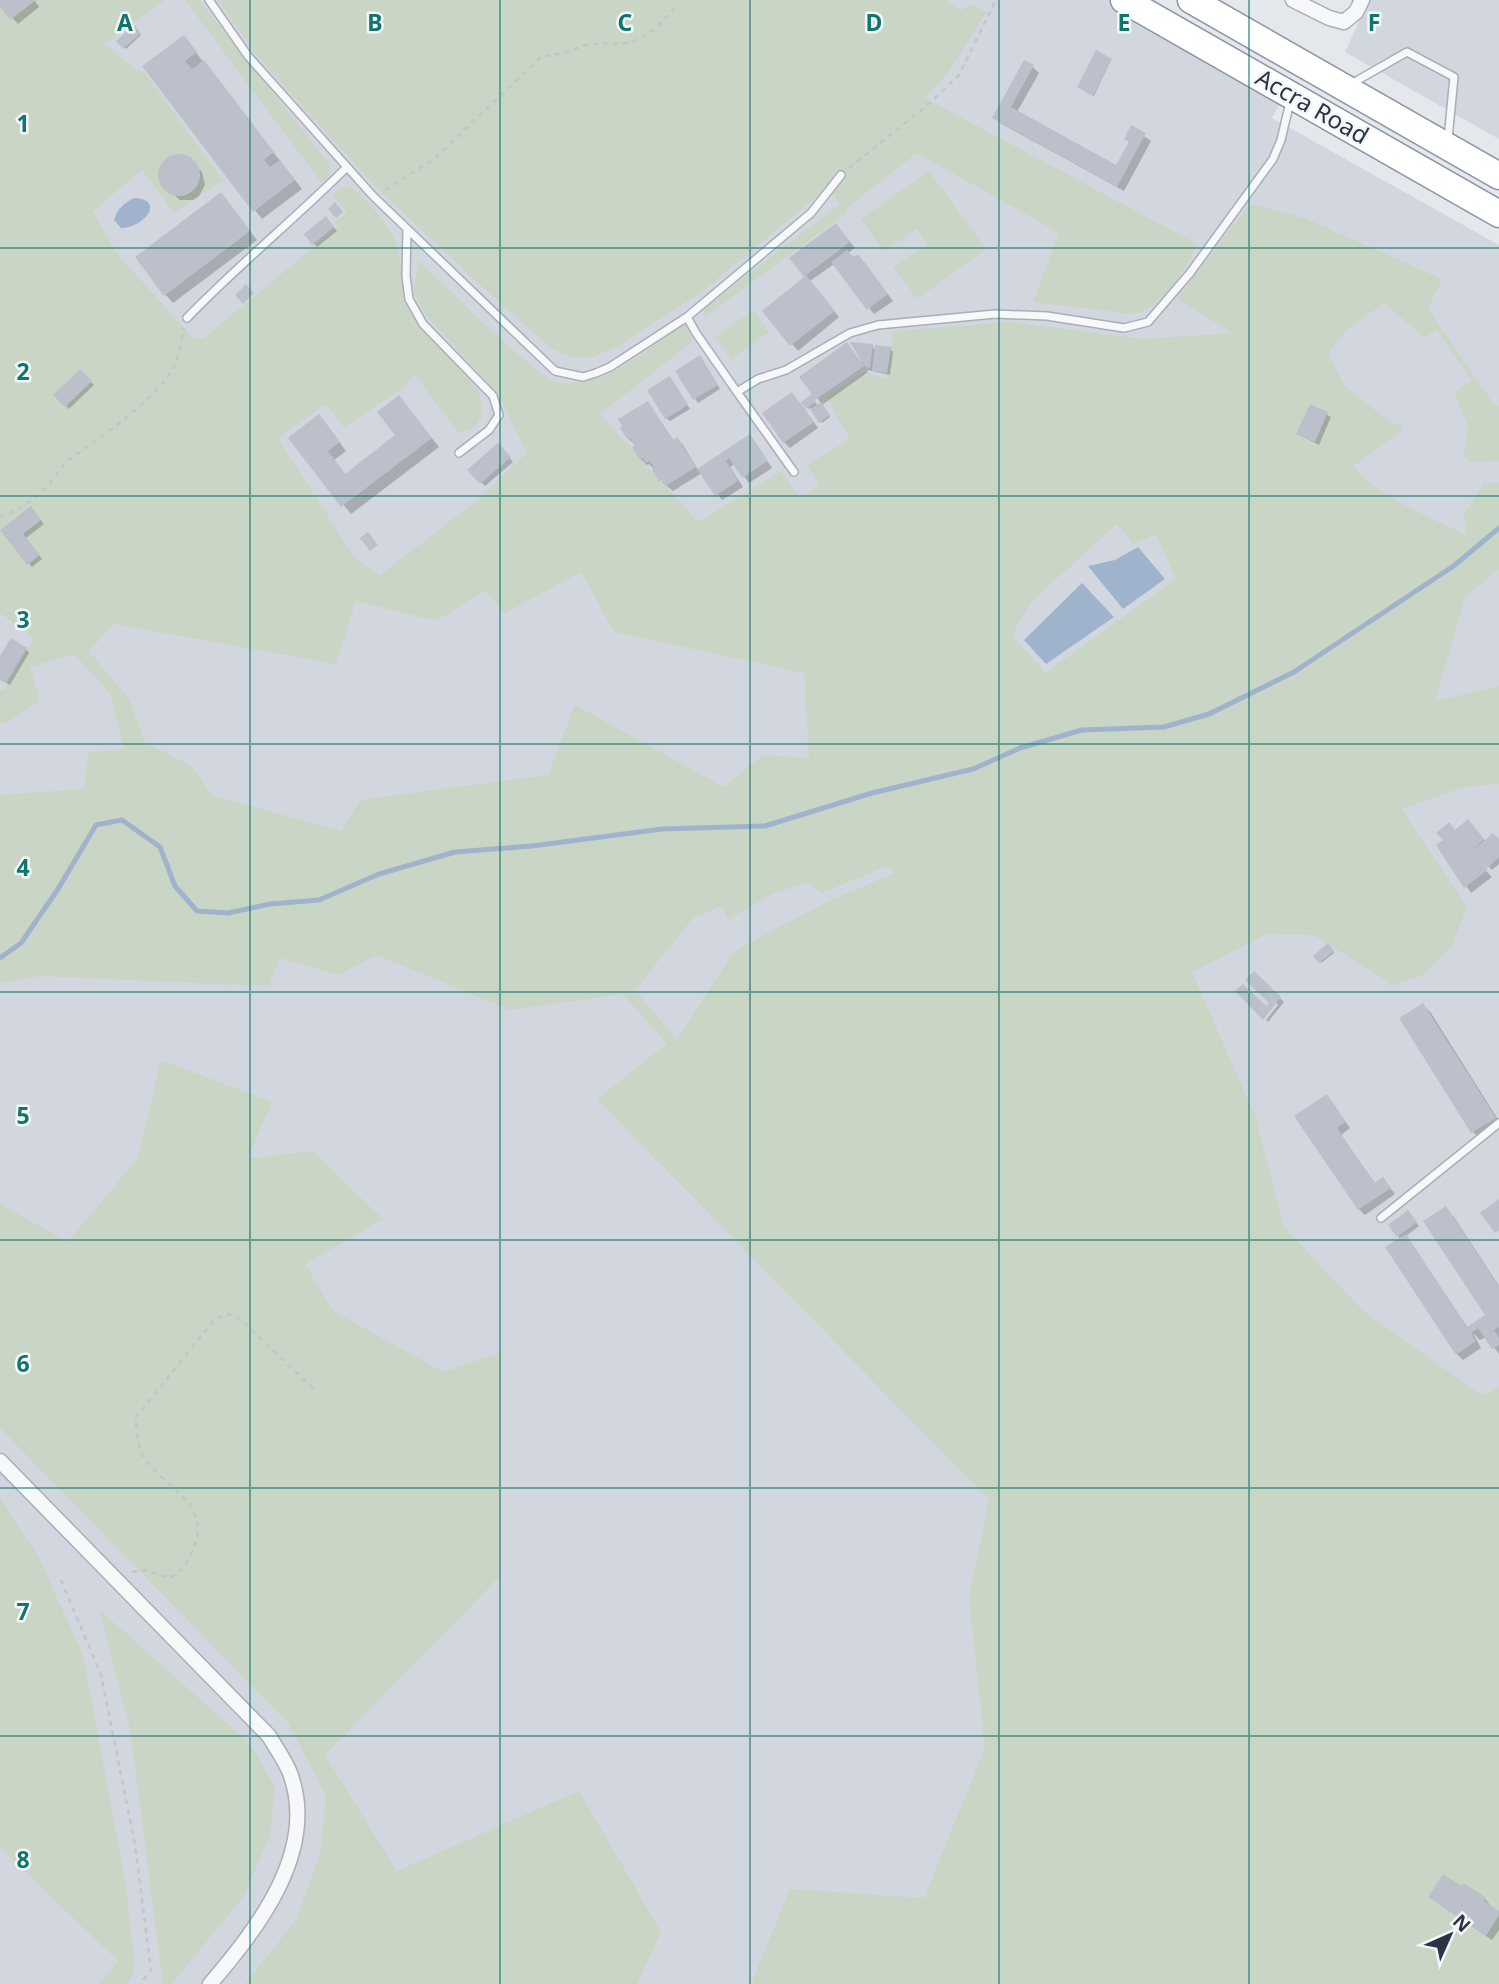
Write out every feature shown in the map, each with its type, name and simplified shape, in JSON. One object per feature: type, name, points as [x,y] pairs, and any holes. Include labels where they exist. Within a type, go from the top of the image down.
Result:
[{"type":"highway","name":"Accra Road","points":[[1124,0],[1499,214]]},
{"type":"highway","name":"Accra Road","points":[[1191,0],[1492,170]]},
{"type":"street","points":[[1293,0],[1329,18],[1344,22],[1356,12],[1362,0]]},
{"type":"street","points":[[0,1461],[269,1736],[290,1773],[298,1814],[289,1864],[265,1915],[211,1984]]},
{"type":"lane","points":[[209,0],[248,56],[373,196],[555,371],[583,377],[596,373],[610,367],[687,317],[811,214],[841,175]]},
{"type":"lane","points":[[1345,87],[1406,52],[1454,77],[1447,146]]},
{"type":"lane","points":[[737,392],[758,379],[786,370],[850,333],[878,325],[995,314],[1047,316],[1124,328],[1148,322],[1190,273],[1273,159],[1293,95]]},
{"type":"lane","points":[[187,318],[225,278],[301,212],[347,167]]},
{"type":"lane","points":[[407,229],[406,276],[409,299],[424,324],[493,396],[499,415],[489,430],[459,453]]},
{"type":"lane","points":[[687,317],[794,472]]},
{"type":"lane","points":[[1381,1218],[1499,1123]]},
{"type":"path","points":[[841,175],[930,103],[959,75],[996,0]]},
{"type":"path","points":[[373,196],[434,159],[542,56],[560,54],[589,44],[631,43],[655,29],[677,6]]},
{"type":"path","points":[[0,517],[12,513],[31,500],[69,460],[98,441],[144,401],[170,373],[179,354],[187,318]]},
{"type":"path","points":[[113,1577],[145,1570],[169,1578],[182,1571],[199,1537],[197,1519],[188,1501],[144,1457],[136,1433],[136,1417],[215,1319],[229,1314],[241,1320],[315,1390]]},
{"type":"path","points":[[61,1580],[101,1675],[135,1845],[151,1970],[140,1984]]},
{"type":"shaded area","points":[[0,0],[1116,0],[1286,93],[1272,118],[1499,245],[1499,1984],[0,1984]]},
{"type":"shaded area","points":[[1369,0],[1499,0],[1499,139],[1345,52]]},
{"type":"green space","points":[[0,0],[165,0],[131,25],[129,23],[105,44],[137,71],[144,72],[223,180],[174,213],[142,170],[93,211],[117,254],[193,338],[204,338],[337,228],[335,222],[347,212],[332,195],[340,189],[354,189],[387,226],[399,254],[408,306],[431,338],[477,388],[482,411],[478,423],[458,432],[415,375],[406,382],[408,384],[344,428],[326,404],[278,438],[354,557],[380,575],[475,502],[527,453],[498,393],[426,316],[414,293],[418,261],[531,366],[560,383],[576,383],[607,374],[636,358],[674,330],[683,325],[688,327],[692,342],[600,414],[698,522],[781,471],[800,498],[819,486],[807,465],[850,439],[826,397],[864,372],[887,379],[893,331],[1010,322],[1143,339],[1233,333],[1177,299],[1250,204],[1304,218],[1442,279],[1428,309],[1493,403],[1499,406],[1499,461],[1469,462],[1464,456],[1468,426],[1454,392],[1472,380],[1436,330],[1424,338],[1385,303],[1348,328],[1328,354],[1345,386],[1377,412],[1404,429],[1354,466],[1376,487],[1406,506],[1467,536],[1464,514],[1484,483],[1499,483],[1499,569],[1465,597],[1435,701],[1499,686],[1499,784],[1464,787],[1402,809],[1467,907],[1452,945],[1421,976],[1392,985],[1314,935],[1267,934],[1192,972],[1255,1116],[1284,1227],[1363,1311],[1483,1396],[1499,1387],[1499,1984],[751,1984],[790,1889],[924,1898],[985,1748],[969,1597],[989,1500],[597,1099],[667,1044],[623,994],[510,1010],[377,955],[338,975],[280,958],[269,986],[40,976],[0,983],[0,795],[84,789],[88,753],[124,749],[110,693],[74,654],[30,667],[40,701],[6,723],[0,723],[0,691],[5,689],[33,638],[0,613]],"holes":[[[1117,524],[1133,544],[1156,534],[1176,579],[1045,673],[1012,635],[1031,602]],[[581,572],[614,632],[804,673],[809,758],[763,755],[724,787],[575,705],[548,775],[360,800],[341,831],[211,795],[192,766],[145,743],[129,699],[89,651],[114,624],[336,664],[356,601],[436,621],[485,591],[505,613]],[[889,865],[894,873],[829,901],[734,951],[677,1040],[635,990],[693,918],[721,906],[729,919],[772,894],[806,883],[822,893]]]},
{"type":"green space","points":[[185,0],[199,0],[327,161],[331,168],[328,178],[321,182]]},
{"type":"green space","points":[[218,0],[947,0],[960,11],[970,4],[987,12],[948,73],[925,98],[1197,244],[1172,287],[1143,311],[1132,314],[1033,302],[1059,233],[917,153],[846,209],[848,212],[705,317],[703,309],[840,204],[827,188],[703,291],[620,345],[594,357],[571,357],[552,349],[373,184],[256,55]]},
{"type":"green space","points":[[929,171],[986,249],[917,299],[893,267],[927,245],[917,229],[883,251],[861,219]]},
{"type":"green space","points":[[754,310],[769,332],[731,359],[715,337]]},
{"type":"green space","points":[[161,1060],[272,1102],[247,1159],[313,1151],[383,1219],[305,1264],[333,1311],[443,1372],[499,1353],[500,1576],[325,1755],[397,1871],[579,1791],[661,1932],[637,1984],[245,1984],[296,1920],[321,1851],[326,1797],[289,1724],[0,1428],[0,1204],[68,1242],[138,1158]]},
{"type":"green space","points":[[0,1497],[39,1558],[83,1655],[126,1886],[134,1958],[134,1971],[127,1984],[99,1984],[118,1961],[0,1847]]},
{"type":"green space","points":[[99,1609],[250,1744],[275,1787],[270,1835],[243,1897],[172,1984],[163,1984],[130,1729]]},
{"type":"water","points":[[134,198],[149,203],[148,213],[138,223],[121,228],[114,220],[115,216],[121,207]]},
{"type":"water","points":[[1138,547],[1165,579],[1123,609],[1088,566],[1115,560]]},
{"type":"water","points":[[1082,583],[1114,617],[1046,664],[1024,640]]},
{"type":"building","points":[[0,0],[36,0],[10,20],[0,6]]},
{"type":"building","points":[[134,25],[141,33],[123,49],[116,41]]},
{"type":"building","points":[[184,35],[197,52],[185,61],[192,69],[204,60],[274,152],[264,160],[270,167],[280,160],[295,180],[253,212],[142,66]]},
{"type":"building","points":[[1096,50],[1112,59],[1093,96],[1077,87]]},
{"type":"building","points":[[1024,60],[1034,65],[1011,107],[1116,165],[1129,142],[1124,139],[1131,125],[1146,133],[1117,187],[992,118]]},
{"type":"building","points":[[179,154],[194,160],[200,175],[194,190],[179,196],[164,190],[158,175],[164,160]]},
{"type":"building","points":[[221,192],[250,231],[164,296],[135,257]]},
{"type":"building","points":[[335,202],[343,212],[336,218],[328,209]]},
{"type":"building","points":[[326,216],[334,227],[312,245],[304,234]]},
{"type":"building","points":[[836,223],[850,242],[806,275],[835,311],[790,346],[762,311],[804,277],[789,258]]},
{"type":"building","points":[[847,250],[853,257],[858,254],[888,294],[867,310],[831,262]]},
{"type":"building","points":[[246,284],[254,293],[243,304],[235,295]]},
{"type":"building","points":[[847,342],[864,366],[806,409],[801,402],[812,394],[799,377]]},
{"type":"building","points":[[850,342],[873,344],[870,368],[865,367]]},
{"type":"building","points":[[875,345],[891,347],[887,373],[872,371]]},
{"type":"building","points":[[700,355],[718,385],[693,400],[675,371]]},
{"type":"building","points":[[80,369],[92,381],[65,407],[53,395]]},
{"type":"building","points":[[670,376],[688,405],[665,419],[647,390]]},
{"type":"building","points":[[792,392],[814,422],[783,443],[762,413]]},
{"type":"building","points":[[399,395],[432,438],[341,507],[288,438],[319,414],[340,442],[328,451],[345,474],[395,435],[377,412]]},
{"type":"building","points":[[648,401],[673,440],[677,437],[696,467],[666,486],[662,480],[659,482],[650,461],[646,463],[643,458],[640,460],[632,447],[635,445],[630,438],[627,439],[618,419]]},
{"type":"building","points":[[821,402],[830,415],[819,423],[810,409]]},
{"type":"building","points":[[1310,404],[1328,412],[1315,442],[1296,434]]},
{"type":"building","points":[[750,434],[768,461],[742,478],[729,458],[726,461],[738,481],[715,496],[697,469]]},
{"type":"building","points":[[498,443],[511,457],[480,484],[467,470]]},
{"type":"building","points":[[31,506],[41,520],[23,534],[40,555],[27,565],[0,530]]},
{"type":"building","points":[[368,532],[378,545],[370,551],[360,538]]},
{"type":"building","points":[[11,638],[27,648],[6,683],[0,680],[0,656]]},
{"type":"building","points":[[1468,819],[1484,839],[1471,852],[1493,833],[1499,839],[1499,857],[1487,868],[1479,860],[1488,870],[1464,888],[1436,845],[1443,840],[1436,833],[1449,822],[1455,830]]},
{"type":"building","points":[[1328,943],[1334,951],[1319,963],[1313,956]]},
{"type":"building","points":[[1254,971],[1281,997],[1263,1020],[1235,991],[1243,984],[1266,1006],[1269,1003],[1245,980]]},
{"type":"building","points":[[1423,1003],[1496,1118],[1471,1133],[1399,1018]]},
{"type":"building","points":[[1327,1094],[1346,1122],[1337,1128],[1374,1183],[1383,1177],[1391,1188],[1358,1210],[1294,1116]]},
{"type":"building","points":[[1499,1199],[1499,1230],[1495,1233],[1480,1213]]},
{"type":"building","points":[[1446,1206],[1499,1287],[1499,1327],[1494,1330],[1499,1338],[1499,1345],[1492,1349],[1478,1328],[1471,1333],[1476,1341],[1456,1355],[1385,1247],[1406,1234],[1467,1327],[1485,1315],[1423,1221]]},
{"type":"building","points":[[1408,1210],[1417,1222],[1397,1237],[1388,1225]]},
{"type":"building","points":[[1443,1874],[1462,1886],[1464,1883],[1499,1911],[1486,1936],[1428,1897]]},
{"type":"waterway","points":[[0,958],[21,943],[58,889],[96,825],[122,820],[160,847],[175,886],[197,911],[228,913],[270,904],[319,900],[379,874],[455,852],[532,846],[662,829],[765,826],[872,793],[973,769],[1020,748],[1082,730],[1164,727],[1209,714],[1294,672],[1455,565],[1499,528]]}]
